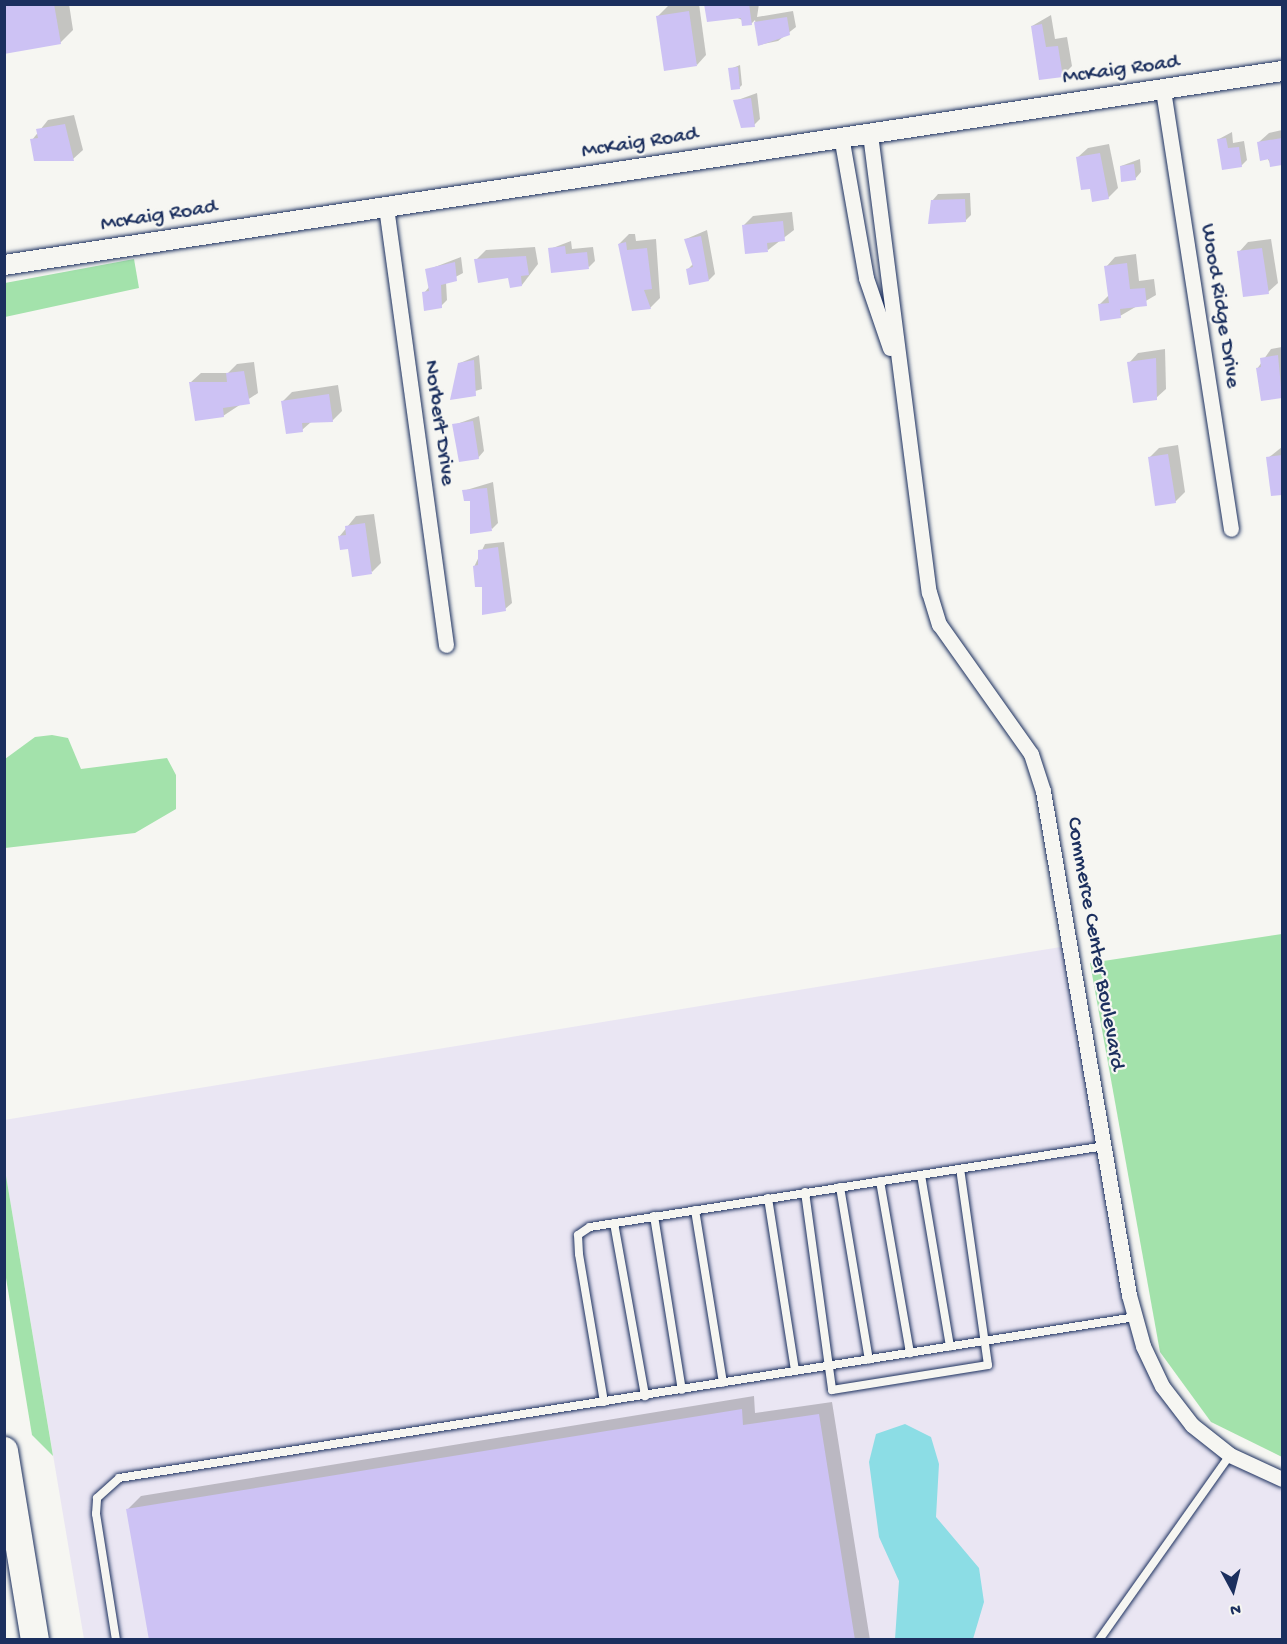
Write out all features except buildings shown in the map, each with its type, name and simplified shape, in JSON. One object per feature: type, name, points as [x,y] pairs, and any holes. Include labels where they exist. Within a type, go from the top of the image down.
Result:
[{"type":"highway","points":[[4,1451],[35,1640]]},
{"type":"street","name":"McKaig Road","points":[[4,265],[841,136],[870,134],[1282,71]]},
{"type":"street","name":"Wood Ridge Drive","points":[[1163,90],[1231,528]]},
{"type":"street","name":"Commerce Center Boulevard","points":[[870,134],[923,558],[939,624],[1031,754],[1043,791],[1135,1317],[1162,1386],[1192,1425],[1230,1455],[1282,1479]]},
{"type":"street","name":"Commerce Center Boulevard","points":[[841,136],[866,278],[901,379]]},
{"type":"street","name":"Norbert Drive","points":[[386,207],[446,645]]},
{"type":"lane","points":[[604,1402],[578,1235],[614,1223],[654,1216],[1105,1146]]},
{"type":"lane","points":[[805,1192],[832,1390],[988,1365],[960,1169]]},
{"type":"lane","points":[[921,1175],[950,1347]]},
{"type":"lane","points":[[880,1181],[910,1353]]},
{"type":"lane","points":[[840,1187],[870,1360]]},
{"type":"lane","points":[[768,1198],[795,1371]]},
{"type":"lane","points":[[695,1210],[723,1383]]},
{"type":"lane","points":[[654,1216],[682,1390]]},
{"type":"lane","points":[[614,1223],[645,1396]]},
{"type":"lane","points":[[116,1640],[96,1514],[97,1498],[119,1479],[1135,1317]]},
{"type":"lane","points":[[1099,1640],[1230,1455]]},
{"type":"shaded area","points":[[1073,945],[1143,1346],[1192,1425],[1282,1479],[1282,1639],[84,1639],[5,1170],[4,1120]]},
{"type":"green space","points":[[134,259],[139,288],[5,317],[5,283]]},
{"type":"green space","points":[[52,735],[68,738],[81,769],[167,758],[176,775],[176,809],[135,833],[5,848],[5,759],[35,737]]},
{"type":"green space","points":[[1282,934],[1282,1457],[1211,1422],[1160,1352],[1090,963]]},
{"type":"green space","points":[[5,1170],[53,1456],[32,1435],[5,1272]]},
{"type":"water","points":[[905,1424],[931,1437],[939,1464],[936,1517],[979,1568],[984,1602],[973,1639],[895,1639],[899,1581],[879,1537],[869,1462],[876,1434]]}]
